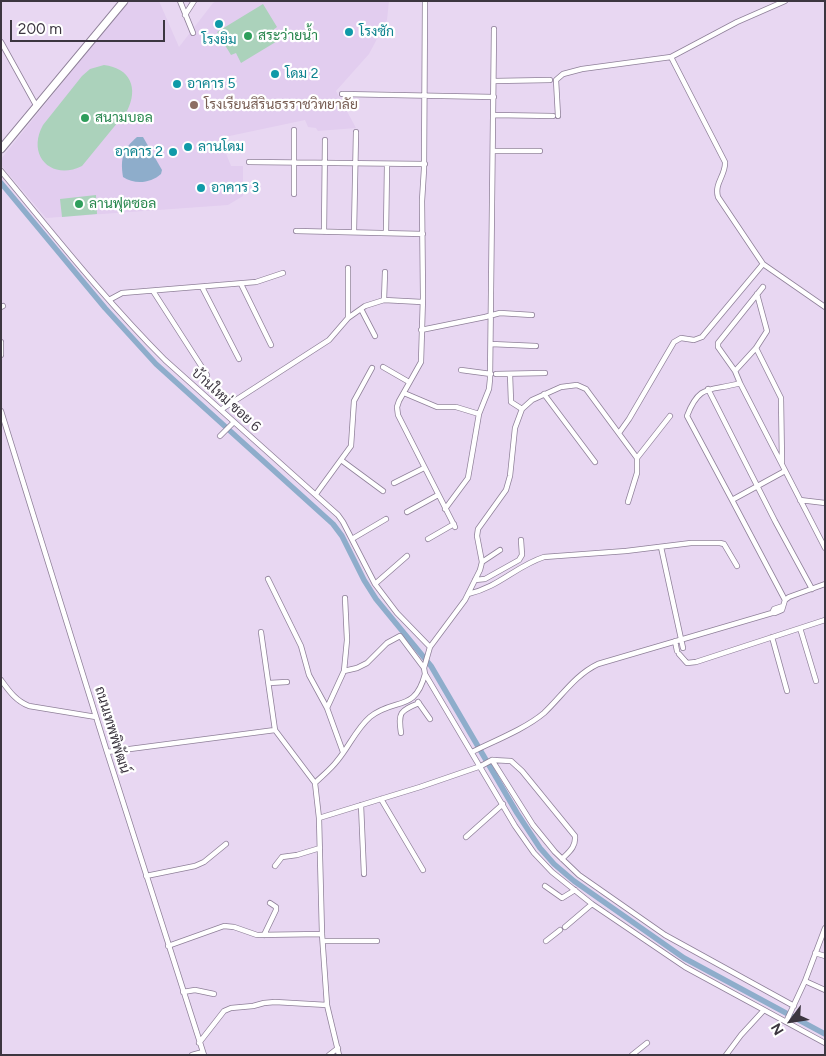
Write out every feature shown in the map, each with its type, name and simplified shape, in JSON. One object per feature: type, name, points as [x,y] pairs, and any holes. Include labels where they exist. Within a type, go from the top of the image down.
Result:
[{"type":"main road","points":[[1,149],[124,1]]},
{"type":"street","points":[[180,1],[193,33]]},
{"type":"street","points":[[185,15],[194,1]]},
{"type":"street","points":[[425,1],[420,362],[396,406],[398,415],[424,468],[455,526],[428,540]]},
{"type":"street","points":[[494,115],[556,116],[556,80],[563,74],[582,69],[671,56],[737,22],[785,1]]},
{"type":"street","points":[[445,509],[468,478],[479,414],[493,374],[490,316],[494,151],[494,29]]},
{"type":"street","points":[[1,42],[37,106]]},
{"type":"street","points":[[671,56],[725,162],[725,169],[716,192],[718,197],[763,264],[825,307]]},
{"type":"street","points":[[494,81],[550,80]]},
{"type":"street","points":[[342,94],[494,97]]},
{"type":"street","points":[[294,130],[294,194]]},
{"type":"street","points":[[354,231],[356,132]]},
{"type":"street","points":[[324,232],[325,140]]},
{"type":"street","points":[[494,151],[540,151]]},
{"type":"street","points":[[249,162],[424,164]]},
{"type":"street","points":[[386,233],[387,165]]},
{"type":"street","name":"บ้านใหม่ ซอย 6","points":[[1,171],[109,300],[164,360],[222,409],[233,423],[338,515],[375,584],[397,613],[430,647]]},
{"type":"street","points":[[296,231],[423,234]]},
{"type":"street","points":[[619,433],[674,342],[681,338],[694,340],[702,337],[763,264]]},
{"type":"street","points":[[348,268],[348,318]]},
{"type":"street","points":[[384,300],[385,272]]},
{"type":"street","points":[[109,300],[122,293],[241,284],[256,282],[283,273]]},
{"type":"street","points":[[241,284],[271,345]]},
{"type":"street","points":[[202,287],[239,359]]},
{"type":"street","points":[[763,287],[717,345],[735,371],[825,548]]},
{"type":"street","points":[[153,291],[207,375]]},
{"type":"street","points":[[735,371],[756,348],[767,331],[758,294]]},
{"type":"street","points":[[222,409],[329,340],[348,318],[360,310],[384,300],[422,302]]},
{"type":"street","points":[[360,310],[375,336]]},
{"type":"street","points":[[421,330],[506,312],[532,315]]},
{"type":"street","points":[[1,342],[1,356]]},
{"type":"street","points":[[491,344],[536,346]]},
{"type":"street","points":[[756,348],[781,398],[782,463]]},
{"type":"street","points":[[383,367],[409,382]]},
{"type":"street","points":[[316,494],[352,442],[354,401],[372,368]]},
{"type":"street","points":[[461,370],[493,374],[546,372]]},
{"type":"street","points":[[510,374],[511,402],[522,409]]},
{"type":"street","points":[[475,751],[542,714],[574,680],[588,669],[611,659],[782,610],[785,600],[686,416],[690,406],[701,392],[740,383]]},
{"type":"street","points":[[315,783],[333,766],[362,726],[373,715],[384,708],[403,704],[415,696],[421,688],[425,674],[424,665],[430,647],[468,594],[482,562],[477,536],[478,529],[506,490],[510,476],[514,428],[522,409],[532,400],[560,387],[571,385],[582,386],[589,392],[637,458],[637,473],[628,502]]},
{"type":"street","points":[[708,389],[780,531],[812,589]]},
{"type":"street","points":[[404,393],[437,407],[456,407],[479,414]]},
{"type":"street","points":[[544,394],[595,462]]},
{"type":"street","name":"ถนนเทพพิพัฒน์","points":[[1,411],[168,946],[204,1053]]},
{"type":"street","points":[[637,458],[670,416]]},
{"type":"street","points":[[220,436],[233,423]]},
{"type":"street","points":[[341,460],[383,491]]},
{"type":"street","points":[[394,483],[424,468]]},
{"type":"street","points":[[732,500],[785,471]]},
{"type":"street","points":[[406,512],[438,495]]},
{"type":"street","points":[[800,500],[825,503]]},
{"type":"street","points":[[352,539],[386,519]]},
{"type":"street","points":[[475,580],[485,579],[519,560],[522,555],[521,540]]},
{"type":"street","points":[[468,594],[490,587],[534,560],[544,557],[720,542],[724,544],[736,566]]},
{"type":"street","points":[[661,547],[681,639],[681,652]]},
{"type":"street","points":[[482,562],[500,550]]},
{"type":"street","points":[[375,584],[407,556]]},
{"type":"street","points":[[268,579],[301,646],[311,680],[327,708],[343,752]]},
{"type":"street","points":[[785,600],[825,584]]},
{"type":"street","points":[[327,708],[344,672],[347,640],[344,598]]},
{"type":"street","points":[[675,641],[684,660],[687,663],[696,662],[825,620]]},
{"type":"street","points":[[800,628],[816,681]]},
{"type":"street","points":[[261,632],[275,730],[315,783],[319,818],[322,941],[327,1006],[339,1055]]},
{"type":"street","points":[[344,672],[367,663],[387,643],[400,636],[424,665]]},
{"type":"street","points":[[772,637],[787,691]]},
{"type":"street","points":[[425,674],[475,751],[515,826],[534,853],[552,872],[592,904],[685,967],[764,1010],[788,1020],[825,1043]]},
{"type":"street","points":[[1,680],[20,703],[96,717]]},
{"type":"street","points":[[269,683],[287,682]]},
{"type":"street","points":[[415,696],[430,718]]},
{"type":"street","points":[[401,733],[400,714],[407,708],[419,703]]},
{"type":"street","points":[[107,752],[275,730]]},
{"type":"street","points":[[319,818],[482,765],[491,760],[504,760],[515,763],[575,836],[575,844],[562,859]]},
{"type":"street","points":[[491,760],[533,825],[562,859],[579,875],[665,935],[793,1009]]},
{"type":"street","points":[[381,799],[423,870]]},
{"type":"street","points":[[466,837],[503,804]]},
{"type":"street","points":[[361,805],[364,874]]},
{"type":"street","points":[[146,876],[195,866],[208,860],[226,844]]},
{"type":"street","points":[[275,866],[282,857],[297,856],[320,848]]},
{"type":"street","points":[[545,886],[562,898],[575,890]]},
{"type":"street","points":[[264,935],[276,910],[273,904],[270,903]]},
{"type":"street","points":[[546,941],[592,904]]},
{"type":"street","points":[[168,946],[224,926],[234,926],[256,935],[322,934]]},
{"type":"street","points":[[788,1020],[825,928]]},
{"type":"street","points":[[322,941],[377,941]]},
{"type":"street","points":[[815,952],[825,956]]},
{"type":"street","points":[[805,981],[825,990]]},
{"type":"street","points":[[183,992],[195,990],[214,994]]},
{"type":"street","points":[[200,1043],[224,1011],[231,1008],[275,1002],[327,1006]]},
{"type":"street","points":[[726,1055],[741,1034],[764,1010]]},
{"type":"street","points":[[632,1055],[647,1043]]},
{"type":"street","points":[[329,1055],[338,1048]]},
{"type":"street","points":[[192,1055],[204,1053]]},
{"type":"shaded area","name":"โรงเรียนสิรินธรราชวิทยาลัย","points":[[128,1],[159,1],[179,47],[213,3],[217,1],[389,1],[387,20],[369,54],[336,91],[356,128],[318,131],[316,128],[308,127],[305,120],[220,138],[231,166],[243,166],[243,196],[228,205],[46,218],[1,165],[1,159]]},
{"type":"green space","name":"สระว่ายน้ำ","points":[[263,4],[277,27],[273,30],[279,40],[241,63],[236,53],[231,55],[217,32]]},
{"type":"green space","name":"สนามบอล","points":[[104,65],[120,70],[130,80],[132,95],[127,111],[82,166],[71,170],[52,168],[40,156],[38,147],[43,125],[82,76],[90,69]]},
{"type":"green space","name":"ลานฟุตซอล","points":[[96,195],[97,214],[62,217],[60,199]]},
{"type":"water","points":[[137,137],[143,137],[162,170],[161,174],[157,177],[143,182],[128,180],[123,177],[122,159],[128,146]]},
{"type":"waterway","points":[[1,183],[105,308],[156,364],[333,524],[342,536],[364,580],[376,599],[431,666],[517,813],[540,848],[554,864],[574,881],[684,958],[825,1034]]},
{"type":"place","name":"โรงยิม","points":[[219,24]]},
{"type":"place","name":"โรงซัก","points":[[349,32]]},
{"type":"place","name":"สระว่ายน้ำ","points":[[248,36]]},
{"type":"place","name":"โดม 2","points":[[275,74]]},
{"type":"place","name":"อาคาร 5","points":[[177,84]]},
{"type":"place","name":"โรงเรียนสิรินธรราชวิทยาลัย","points":[[194,105]]},
{"type":"place","name":"สนามบอล","points":[[85,118]]},
{"type":"place","name":"ลานโดม","points":[[188,147]]},
{"type":"place","name":"อาคาร 2","points":[[173,152]]},
{"type":"place","name":"อาคาร 3","points":[[201,188]]},
{"type":"place","name":"ลานฟุตซอล","points":[[79,204]]}]
